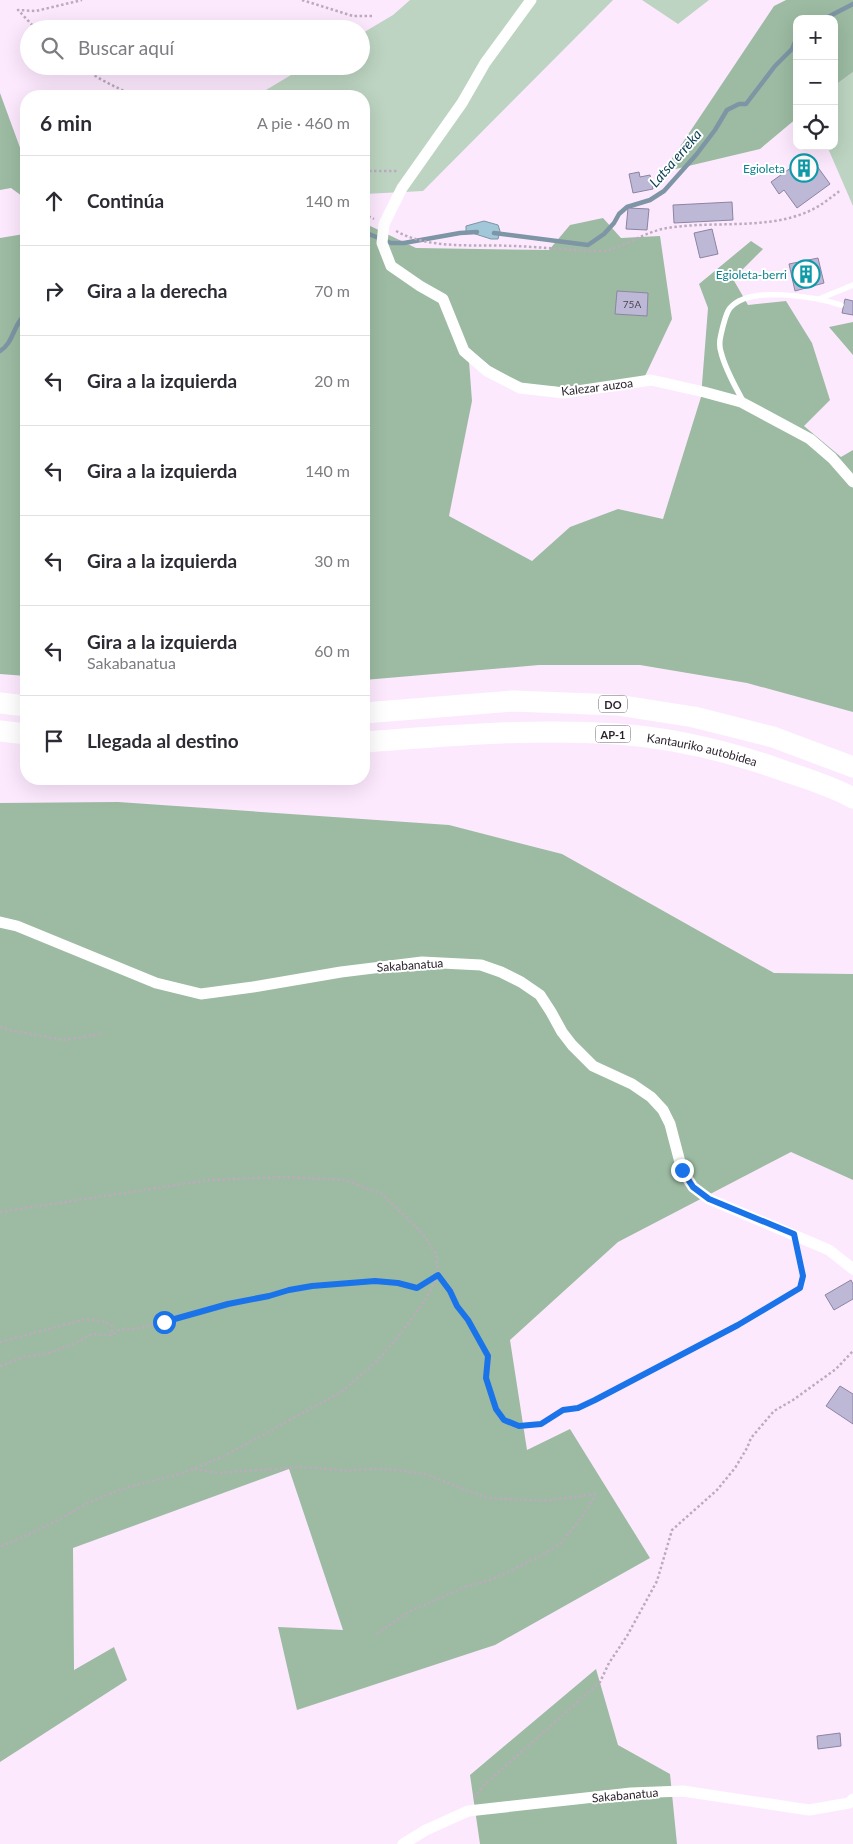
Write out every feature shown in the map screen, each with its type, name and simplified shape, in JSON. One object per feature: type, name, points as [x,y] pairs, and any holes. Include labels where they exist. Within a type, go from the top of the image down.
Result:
[{"type":"highway","name":"DO","points":[[370,713],[513,701],[617,705],[694,717],[773,737],[853,767]]},
{"type":"highway","points":[[0,703],[20,705]]},
{"type":"highway","points":[[0,731],[20,733]]},
{"type":"highway","name":"Kantauriko autobidea","points":[[370,742],[516,732],[617,734],[687,743],[763,763],[838,790],[853,798]]},
{"type":"street","points":[[384,227],[402,188],[462,103],[485,63],[531,0]]},
{"type":"street","name":"Kalezar auzoa","points":[[384,227],[382,243],[391,266],[420,286],[444,299],[464,351],[487,371],[520,388],[564,393],[651,380],[704,392],[746,405],[810,439],[832,458],[853,482]]},
{"type":"street","name":"Sakabanatua","points":[[0,922],[17,926],[156,983],[201,994],[288,982],[342,972],[422,962],[481,965],[501,972],[521,982],[540,995],[552,1012],[562,1032],[593,1066],[632,1084],[651,1097],[662,1110],[670,1124],[682,1170],[693,1187],[709,1199],[829,1250],[853,1269]]},
{"type":"street","name":"Sakabanatua","points":[[403,1844],[426,1830],[468,1811],[631,1793],[683,1791],[809,1810],[849,1803],[853,1799]]},
{"type":"lane","points":[[819,299],[853,285]]},
{"type":"lane","points":[[746,405],[730,376],[720,352],[725,318],[730,308],[739,301],[771,295],[798,296],[841,305]]},
{"type":"path","points":[[27,20],[18,10],[36,11],[82,0]]},
{"type":"path","points":[[302,0],[353,16],[372,16]]},
{"type":"path","points":[[95,75],[123,90]]},
{"type":"path","points":[[370,171],[413,172]]},
{"type":"path","points":[[370,218],[408,238],[445,245],[486,245],[605,251],[617,248],[644,234],[662,229],[784,220],[817,207],[841,190]]},
{"type":"path","points":[[0,1027],[63,1040],[102,1034]]},
{"type":"path","points":[[0,1212],[209,1180],[287,1178],[344,1180],[382,1194],[422,1233],[436,1254],[438,1275],[468,1320],[488,1356],[486,1378],[496,1409],[504,1420],[519,1426],[541,1424],[563,1410],[578,1408],[595,1400],[738,1325],[800,1288],[803,1276],[794,1234]]},
{"type":"path","points":[[0,1366],[24,1357],[46,1354],[72,1345],[92,1334],[112,1334],[119,1330],[141,1328],[214,1307],[289,1290],[333,1283],[375,1281],[398,1283],[417,1288],[438,1275]]},
{"type":"path","points":[[0,1547],[44,1527],[92,1501],[128,1488],[193,1469],[224,1456],[341,1392],[377,1361],[402,1332],[426,1299],[438,1275]]},
{"type":"path","points":[[0,1342],[86,1319],[106,1322],[112,1326],[112,1334]]},
{"type":"path","points":[[463,1813],[467,1805],[484,1786],[600,1682],[609,1663],[627,1636],[657,1581],[672,1530],[717,1490],[748,1448],[751,1438],[774,1411],[793,1400],[836,1369],[853,1351]]},
{"type":"path","points":[[193,1469],[218,1473],[301,1467],[351,1471],[387,1469],[425,1474],[487,1498],[544,1501],[594,1494],[587,1510],[562,1542],[546,1553],[493,1579],[465,1588],[410,1611],[375,1635]]},
{"type":"green space","points":[[410,0],[613,0],[423,191],[370,194],[370,90],[266,90],[291,75],[370,75],[370,29],[393,15]]},
{"type":"green space","points":[[642,0],[709,0],[678,24]]},
{"type":"green space","points":[[786,0],[853,0],[853,72],[838,83],[838,15],[793,15],[793,121],[760,149],[663,172],[774,6]]},
{"type":"green space","points":[[853,72],[853,206],[829,150],[838,150],[838,83]]},
{"type":"green space","points":[[0,93],[20,148],[20,195],[11,188],[0,190]]},
{"type":"green space","points":[[603,218],[621,238],[660,236],[672,319],[645,376],[570,388],[521,384],[490,366],[468,348],[472,401],[449,516],[532,561],[570,527],[618,509],[663,519],[701,397],[708,308],[699,284],[751,241],[763,249],[733,279],[748,305],[786,301],[812,343],[830,400],[804,426],[841,457],[853,450],[853,712],[747,683],[640,665],[539,665],[370,679],[370,226],[416,248],[549,250],[570,225]]},
{"type":"green space","points":[[20,235],[20,676],[0,674],[0,238]]},
{"type":"green space","points":[[853,322],[853,355],[829,327]]},
{"type":"green space","points":[[118,802],[449,825],[562,854],[774,973],[853,974],[853,1180],[791,1152],[618,1242],[510,1340],[527,1450],[570,1429],[650,1558],[495,1645],[297,1710],[278,1627],[343,1630],[289,1469],[73,1548],[74,1670],[114,1647],[127,1680],[0,1762],[0,803]]},
{"type":"green space","points":[[596,1669],[618,1745],[670,1774],[677,1844],[480,1844],[470,1775]]},
{"type":"water","points":[[484,221],[498,225],[500,231],[498,239],[491,239],[466,231],[466,226]]},
{"type":"building","name":"Egioleta","points":[[809,155],[830,184],[797,208],[784,190],[779,194],[771,182]]},
{"type":"building","points":[[639,172],[640,177],[650,175],[653,189],[633,193],[629,174]]},
{"type":"building","points":[[732,202],[733,220],[674,223],[673,205]]},
{"type":"building","points":[[628,208],[649,209],[647,230],[626,229]]},
{"type":"building","points":[[712,229],[718,254],[700,258],[694,233]]},
{"type":"building","name":"Egioleta-berri","points":[[818,258],[824,283],[795,291],[789,264]]},
{"type":"building","points":[[617,291],[648,293],[647,316],[615,314]]},
{"type":"building","points":[[845,299],[853,301],[853,315],[842,313]]},
{"type":"building","points":[[851,1280],[853,1284],[853,1299],[834,1310],[825,1295]]},
{"type":"building","points":[[840,1386],[853,1394],[853,1424],[826,1406]]},
{"type":"building","points":[[840,1733],[841,1746],[818,1749],[817,1736]]},
{"type":"waterway","name":"Latsa erreka","points":[[832,15],[853,4]]},
{"type":"waterway","name":"Latsa erreka","points":[[494,233],[588,245],[604,234],[619,214],[627,207],[650,200],[664,191],[696,155],[727,110],[739,104],[746,104],[775,66],[793,47]]},
{"type":"waterway","name":"Latsa erreka","points":[[370,234],[391,243],[404,243],[460,233],[477,232]]},
{"type":"waterway","name":"Latsa erreka","points":[[0,351],[8,343],[20,321]]},
{"type":"place","name":"Egioleta","points":[[804,168]]},
{"type":"place","name":"Egioleta-berri","points":[[806,274]]},
{"type":"route","points":[[164,1322],[214,1307],[312,1286],[375,1281],[398,1283],[417,1288],[438,1275],[468,1320],[488,1356],[486,1378],[496,1409],[504,1420],[519,1426],[541,1424],[563,1410],[578,1408],[595,1400],[738,1325],[800,1288],[803,1276],[794,1234],[709,1199],[693,1187],[682,1170]]}]
